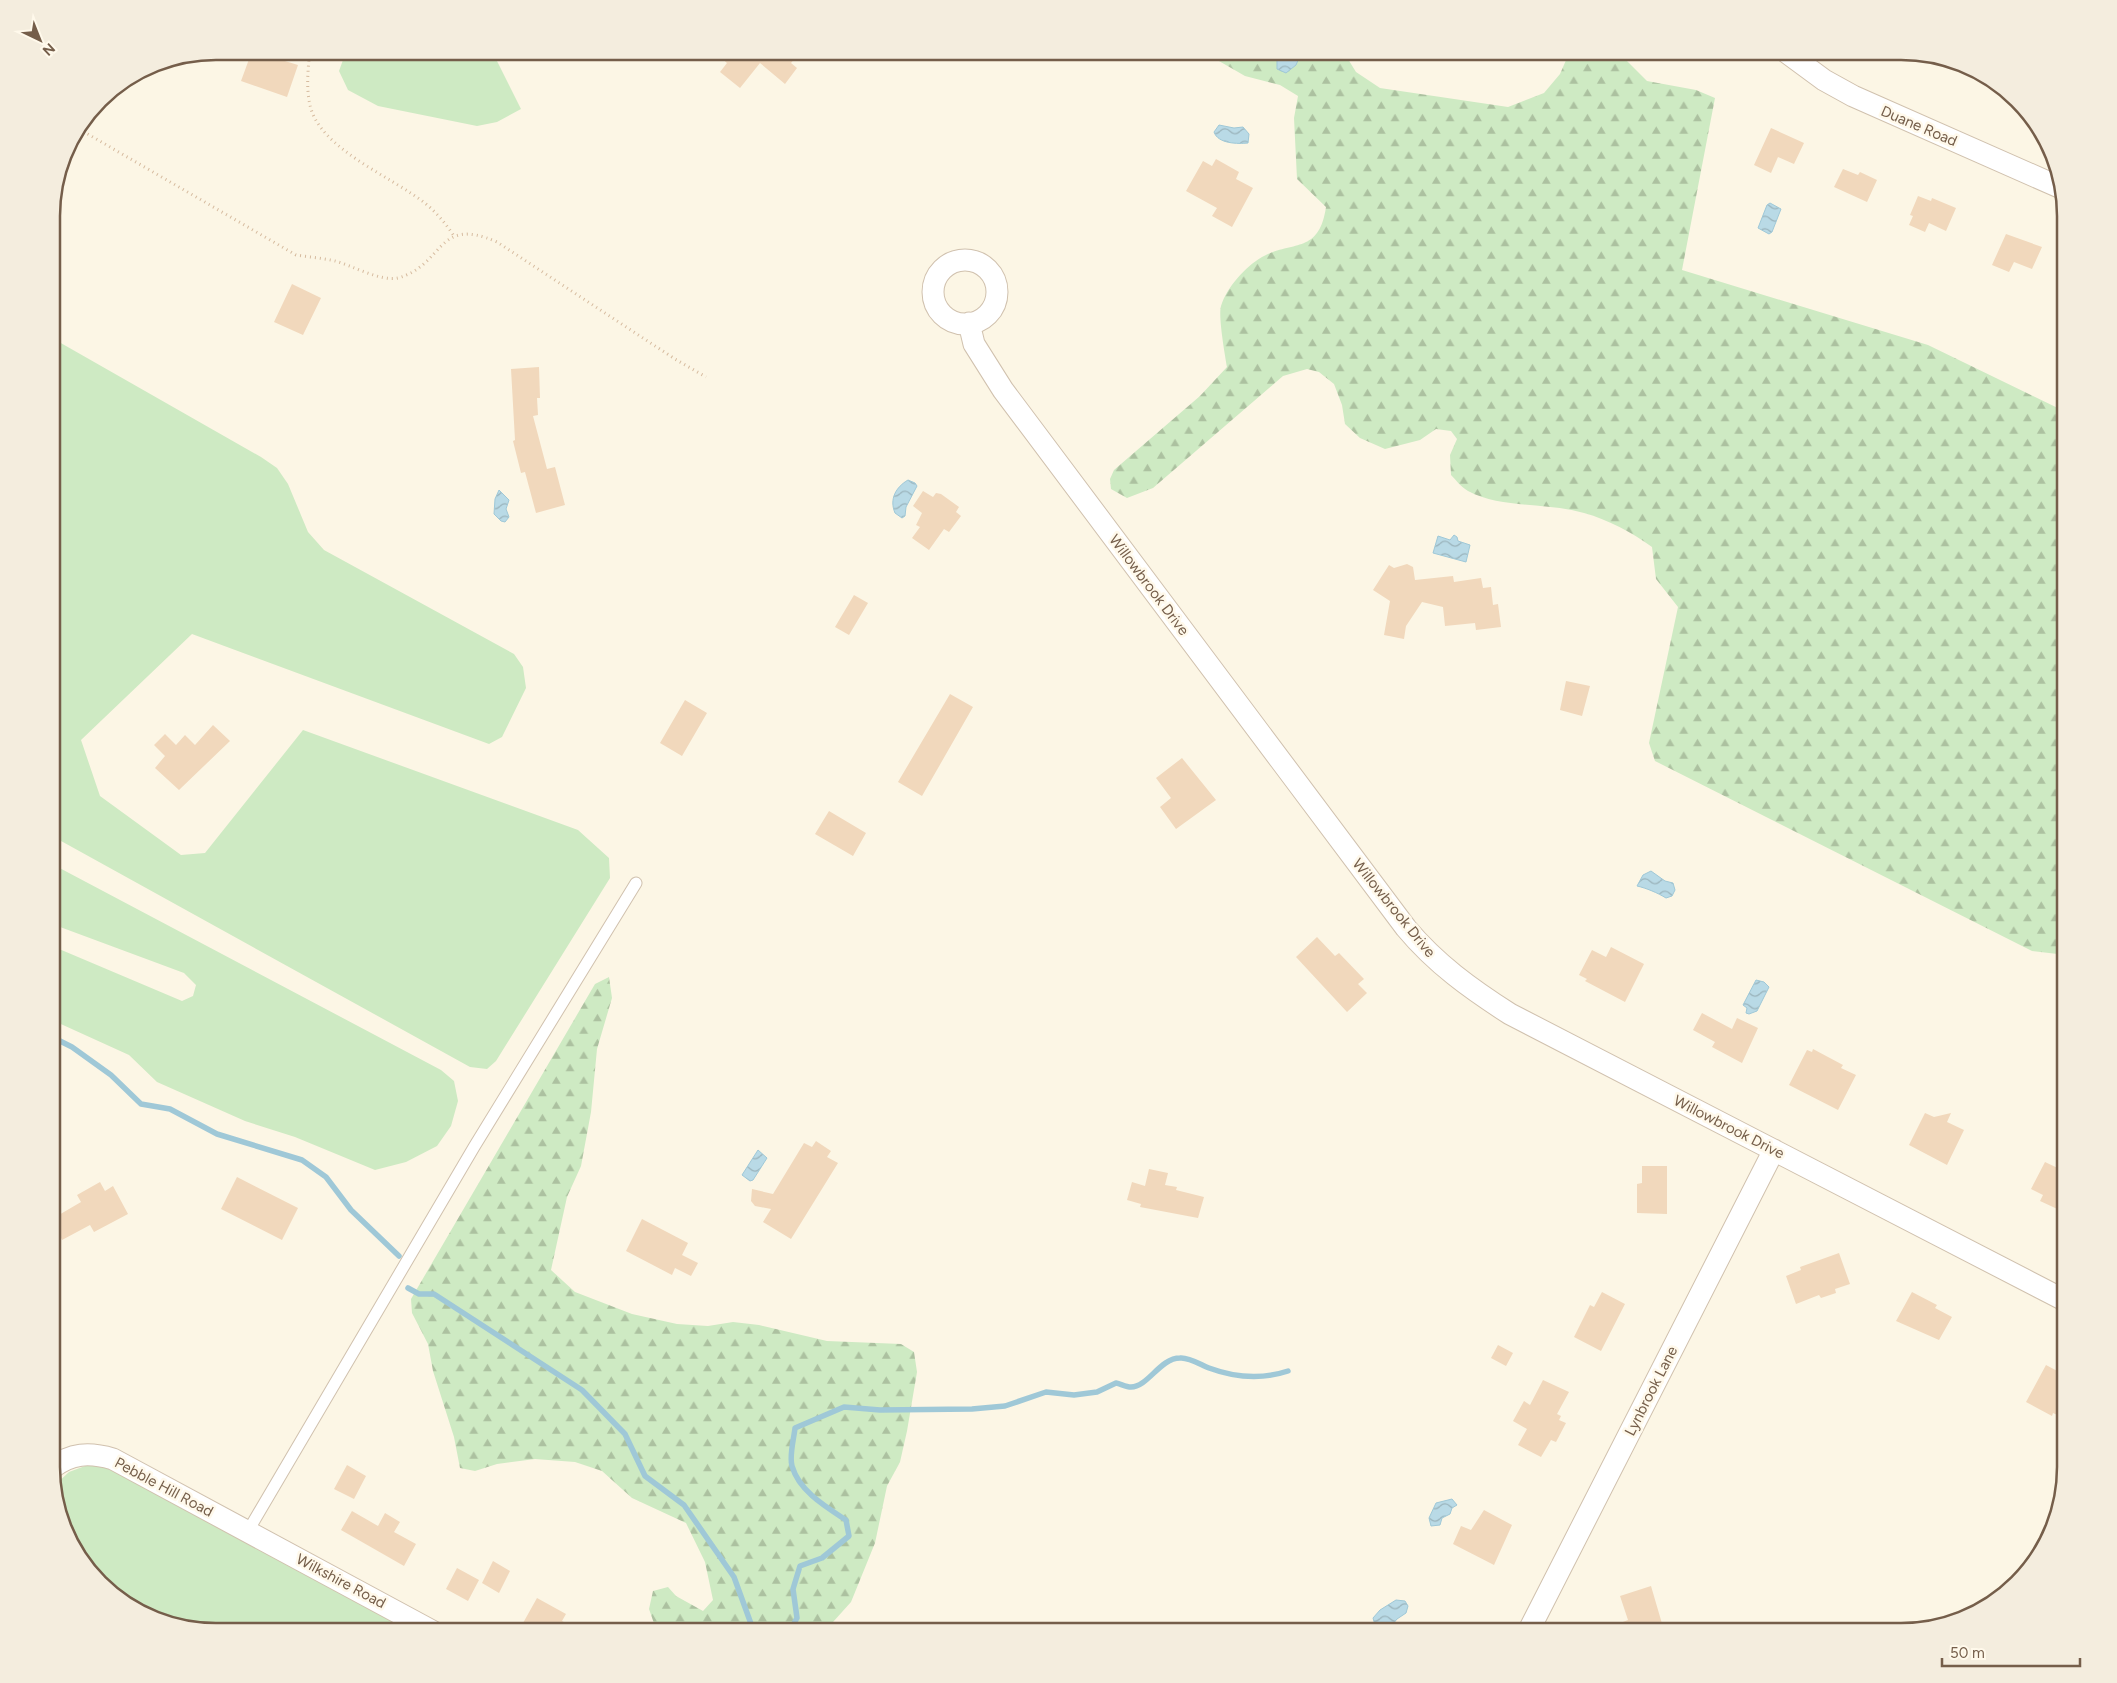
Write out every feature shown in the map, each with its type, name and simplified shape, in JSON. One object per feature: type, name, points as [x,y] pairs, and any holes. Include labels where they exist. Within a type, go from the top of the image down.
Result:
[{"type":"street","name":"Duane Road","points":[[1797,60],[1818,76],[1852,96],[2054,185]]},
{"type":"street","name":"Willowbrook Drive","points":[[969,323],[974,344],[1003,390],[1406,928],[1428,952],[1468,986],[1510,1014],[2057,1296]]},
{"type":"street","name":"Lynbrook Lane","points":[[1533,1623],[1774,1150]]},
{"type":"street","name":"Pebble Hill Road","points":[[60,1464],[76,1455],[99,1455],[113,1459],[248,1531]]},
{"type":"street","name":"Wilkshire Road","points":[[248,1531],[417,1623]]},
{"type":"lane","points":[[248,1531],[474,1147],[636,883]]},
{"type":"path","points":[[310,60],[310,105],[321,130],[338,144],[425,204],[445,223],[454,236]]},
{"type":"path","points":[[85,132],[296,255],[333,260],[375,275],[396,278],[418,268],[454,236],[468,233],[497,242],[675,359],[706,377]]},
{"type":"green space","points":[[343,60],[496,60],[521,109],[497,122],[477,126],[378,106],[348,90],[339,71]]},
{"type":"green space","points":[[1217,60],[1349,60],[1356,72],[1380,88],[1508,107],[1544,93],[1560,74],[1566,60],[1626,60],[1647,81],[1696,90],[1715,98],[1682,270],[1928,345],[2057,408],[2057,954],[2032,951],[1655,761],[1649,743],[1678,607],[1656,579],[1652,547],[1620,527],[1584,513],[1555,507],[1510,503],[1481,497],[1468,491],[1451,475],[1450,455],[1457,439],[1451,431],[1436,429],[1420,440],[1385,449],[1360,438],[1345,424],[1342,405],[1334,384],[1319,372],[1307,369],[1283,376],[1153,488],[1127,498],[1111,489],[1110,479],[1114,470],[1200,396],[1227,367],[1220,311],[1232,285],[1243,272],[1262,257],[1303,244],[1311,239],[1317,233],[1322,222],[1326,207],[1297,179],[1294,118],[1298,96],[1280,85],[1245,76]]},
{"type":"green space","points":[[60,343],[261,457],[277,468],[288,484],[308,532],[324,550],[514,654],[523,667],[526,688],[502,737],[489,744],[192,634],[81,740],[100,796],[181,855],[205,853],[303,730],[578,830],[609,858],[610,878],[496,1061],[487,1069],[470,1067],[60,840]]},
{"type":"green space","points":[[60,868],[441,1070],[454,1081],[458,1101],[451,1126],[437,1146],[406,1162],[375,1170],[295,1137],[245,1121],[157,1082],[129,1055],[60,1024],[60,949],[182,1001],[193,996],[196,985],[184,973],[60,927]]},
{"type":"green space","points":[[609,977],[612,998],[597,1049],[591,1112],[581,1166],[567,1197],[551,1270],[575,1292],[632,1314],[677,1324],[708,1326],[733,1322],[759,1325],[827,1341],[901,1344],[914,1352],[917,1372],[900,1462],[887,1486],[875,1543],[851,1602],[832,1623],[654,1623],[649,1609],[653,1591],[668,1587],[676,1596],[703,1611],[713,1600],[705,1562],[686,1523],[632,1498],[602,1471],[575,1462],[535,1459],[497,1464],[475,1471],[460,1468],[454,1437],[433,1371],[428,1344],[412,1313],[411,1299],[595,984]]},
{"type":"green space","points":[[93,1463],[107,1465],[396,1623],[196,1622],[166,1615],[147,1607],[129,1597],[113,1584],[92,1562],[81,1545],[68,1517],[63,1497],[60,1480],[69,1472]]},
{"type":"water","points":[[1277,60],[1298,60],[1296,65],[1286,73],[1277,69]]},
{"type":"water","points":[[1219,125],[1234,128],[1243,127],[1249,134],[1248,143],[1234,143],[1220,139],[1214,132]]},
{"type":"water","points":[[1770,203],[1781,209],[1772,232],[1769,234],[1758,228],[1767,205]]},
{"type":"water","points":[[908,480],[917,486],[906,507],[905,516],[902,518],[895,513],[893,498],[900,486]]},
{"type":"water","points":[[499,490],[509,500],[506,509],[509,517],[505,522],[501,521],[494,514],[495,499]]},
{"type":"water","points":[[1454,535],[1458,541],[1470,545],[1466,562],[1433,553],[1438,536],[1450,540]]},
{"type":"water","points":[[1651,871],[1665,881],[1673,883],[1675,890],[1672,896],[1666,898],[1637,886],[1643,875]]},
{"type":"water","points":[[1756,980],[1764,982],[1769,987],[1757,1011],[1749,1014],[1746,1013],[1747,1008],[1743,1005]]},
{"type":"water","points":[[758,1150],[767,1158],[753,1180],[750,1181],[742,1175]]},
{"type":"water","points":[[1452,1499],[1457,1505],[1452,1508],[1450,1514],[1442,1518],[1440,1525],[1431,1526],[1429,1518],[1436,1503]]},
{"type":"water","points":[[1396,1600],[1405,1601],[1408,1606],[1406,1613],[1394,1623],[1374,1623],[1373,1618],[1380,1610]]},
{"type":"building","points":[[249,60],[282,60],[298,65],[287,97],[241,81]]},
{"type":"building","points":[[724,60],[794,60],[791,63],[797,68],[785,84],[760,63],[740,88],[720,72],[727,63]]},
{"type":"building","points":[[1771,128],[1804,143],[1794,164],[1778,157],[1771,173],[1754,165]]},
{"type":"building","points":[[1216,159],[1239,172],[1236,179],[1253,188],[1232,227],[1212,216],[1217,208],[1186,191],[1203,161],[1212,166]]},
{"type":"building","points":[[1843,169],[1858,175],[1860,172],[1877,180],[1867,202],[1834,187]]},
{"type":"building","points":[[1918,196],[1931,201],[1932,198],[1956,208],[1946,231],[1929,223],[1925,232],[1909,225],[1913,216],[1910,215]]},
{"type":"building","points":[[2006,234],[2042,247],[2032,269],[2014,262],[2009,272],[1992,265]]},
{"type":"building","points":[[292,284],[321,298],[303,335],[274,322]]},
{"type":"building","points":[[539,367],[540,398],[537,398],[538,415],[533,416],[547,469],[555,467],[565,505],[536,513],[525,472],[521,473],[513,441],[515,440],[511,369]]},
{"type":"building","points":[[923,491],[933,497],[936,493],[941,494],[959,507],[956,512],[961,516],[949,532],[944,529],[929,550],[912,538],[920,527],[916,525],[922,513],[913,506]]},
{"type":"building","points":[[1407,564],[1413,567],[1415,580],[1453,576],[1454,582],[1481,578],[1483,588],[1491,587],[1493,605],[1498,604],[1501,627],[1476,630],[1475,623],[1445,626],[1443,607],[1422,602],[1406,626],[1404,639],[1384,635],[1390,601],[1373,590],[1389,565],[1394,568]]},
{"type":"building","points":[[854,595],[868,603],[849,635],[835,627]]},
{"type":"building","points":[[1566,681],[1590,686],[1582,716],[1560,710]]},
{"type":"building","points":[[950,694],[973,707],[922,796],[898,782]]},
{"type":"building","points":[[685,700],[707,713],[682,756],[660,743]]},
{"type":"building","points":[[213,725],[230,741],[179,790],[155,768],[165,756],[154,745],[165,734],[176,745],[185,735],[195,745]]},
{"type":"building","points":[[1182,758],[1216,800],[1176,829],[1160,807],[1171,798],[1156,778]]},
{"type":"building","points":[[829,811],[866,833],[853,856],[815,834]]},
{"type":"building","points":[[1317,937],[1335,956],[1339,953],[1364,979],[1358,984],[1367,993],[1347,1012],[1296,957]]},
{"type":"building","points":[[1611,947],[1644,964],[1625,1002],[1585,981],[1587,979],[1579,975],[1592,950],[1606,957]]},
{"type":"building","points":[[1702,1013],[1732,1029],[1737,1018],[1758,1028],[1742,1063],[1712,1047],[1715,1042],[1693,1030]]},
{"type":"building","points":[[1813,1049],[1843,1065],[1841,1068],[1856,1075],[1838,1110],[1789,1085],[1807,1050],[1812,1052]]},
{"type":"building","points":[[1925,1113],[1934,1117],[1951,1113],[1947,1122],[1964,1130],[1947,1165],[1909,1145]]},
{"type":"building","points":[[816,1141],[831,1151],[827,1157],[838,1163],[791,1239],[763,1222],[771,1209],[755,1206],[751,1201],[752,1189],[773,1194],[804,1143],[812,1147]]},
{"type":"building","points":[[2045,1162],[2057,1168],[2057,1209],[2040,1201],[2043,1195],[2031,1189]]},
{"type":"building","points":[[1642,1166],[1667,1166],[1667,1214],[1637,1213],[1637,1184],[1642,1183]]},
{"type":"building","points":[[1149,1169],[1168,1173],[1165,1185],[1177,1187],[1176,1190],[1204,1197],[1198,1218],[1140,1207],[1141,1204],[1127,1200],[1132,1182],[1145,1186]]},
{"type":"building","points":[[237,1177],[298,1208],[282,1240],[221,1209]]},
{"type":"building","points":[[100,1182],[105,1191],[113,1186],[128,1214],[94,1232],[90,1225],[62,1240],[60,1236],[60,1214],[81,1202],[77,1195]]},
{"type":"building","points":[[642,1219],[688,1243],[682,1255],[698,1263],[691,1276],[675,1268],[672,1275],[626,1251]]},
{"type":"building","points":[[1839,1253],[1850,1284],[1835,1289],[1836,1293],[1821,1298],[1819,1295],[1796,1304],[1786,1276],[1801,1270],[1800,1267]]},
{"type":"building","points":[[1602,1292],[1625,1304],[1601,1351],[1574,1337],[1590,1305],[1594,1307]]},
{"type":"building","points":[[1912,1292],[1937,1305],[1935,1308],[1952,1317],[1939,1340],[1896,1321]]},
{"type":"building","points":[[1498,1345],[1513,1353],[1506,1366],[1491,1358]]},
{"type":"building","points":[[2046,1365],[2057,1371],[2057,1415],[2053,1413],[2052,1416],[2026,1402]]},
{"type":"building","points":[[1543,1380],[1569,1392],[1557,1414],[1561,1416],[1559,1420],[1566,1423],[1556,1442],[1551,1440],[1541,1457],[1518,1445],[1527,1429],[1513,1421],[1524,1401],[1530,1405]]},
{"type":"building","points":[[347,1465],[366,1476],[354,1499],[334,1489]]},
{"type":"building","points":[[1484,1510],[1512,1525],[1494,1565],[1453,1544],[1461,1526],[1471,1530]]},
{"type":"building","points":[[352,1511],[378,1526],[385,1513],[400,1522],[394,1532],[416,1544],[404,1566],[341,1530]]},
{"type":"building","points":[[493,1561],[510,1571],[499,1593],[482,1583]]},
{"type":"building","points":[[457,1568],[479,1580],[468,1601],[446,1589]]},
{"type":"building","points":[[1651,1586],[1662,1623],[1620,1623],[1628,1620],[1620,1596]]},
{"type":"building","points":[[537,1598],[566,1614],[562,1621],[566,1623],[523,1623]]},
{"type":"waterway","points":[[60,1041],[72,1047],[111,1075],[141,1104],[170,1109],[217,1134],[302,1160],[326,1177],[351,1210],[399,1256]]},
{"type":"waterway","points":[[408,1288],[419,1294],[434,1294],[582,1390],[625,1434],[645,1476],[684,1505],[734,1577],[751,1623]]},
{"type":"waterway","points":[[794,1623],[797,1618],[793,1589],[800,1566],[822,1558],[849,1536],[846,1520],[830,1510],[807,1491],[796,1475],[791,1457],[795,1428],[844,1407],[880,1410],[972,1409],[1005,1406],[1046,1392],[1074,1395],[1097,1392],[1116,1383],[1127,1387],[1137,1386],[1166,1363],[1180,1358],[1239,1376],[1268,1376],[1288,1371]]}]
